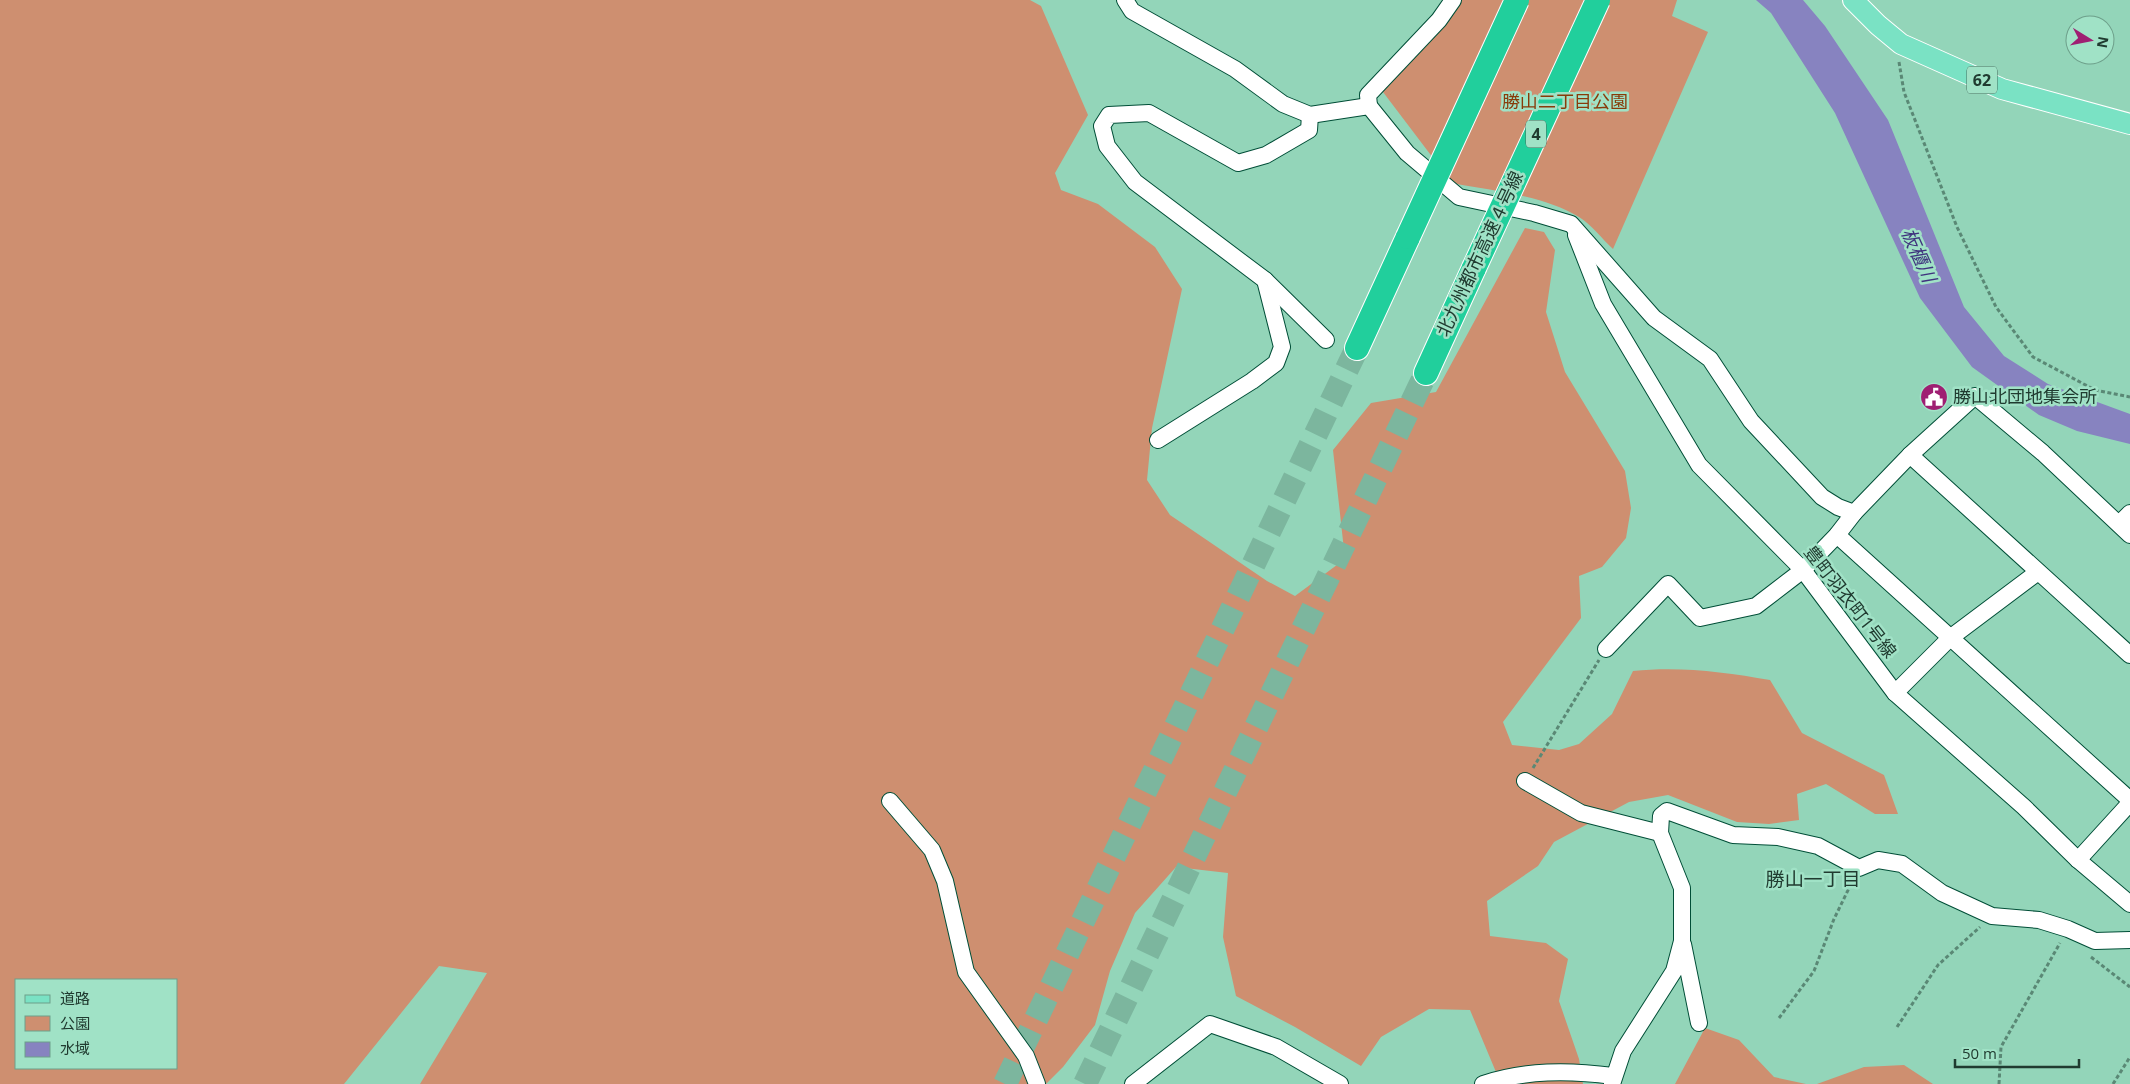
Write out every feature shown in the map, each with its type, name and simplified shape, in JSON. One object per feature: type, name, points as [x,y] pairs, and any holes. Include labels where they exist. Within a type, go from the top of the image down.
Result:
[{"type":"highway","points":[[1356,348],[1517,0]]},
{"type":"highway","name":"北九州都市高速４号線","points":[[1426,373],[1598,0]]},
{"type":"main road","name":"62","points":[[1853,0],[1878,25],[1901,44],[2002,89],[2130,124]]},
{"type":"street","points":[[1125,0],[1132,11],[1235,69],[1283,104],[1310,115],[1369,106]]},
{"type":"street","points":[[1453,0],[1439,20],[1368,95],[1369,106],[1407,153],[1459,198],[1534,213],[1571,224],[1654,318],[1710,359],[1751,421],[1822,497],[1838,507],[1854,513]]},
{"type":"street","points":[[1310,115],[1309,130],[1266,155],[1238,163],[1149,113],[1109,115],[1102,126],[1107,146],[1135,182],[1264,280],[1326,340]]},
{"type":"street","name":"豊町羽衣町1号線","points":[[1571,224],[1603,304],[1699,465],[1804,570],[1895,693],[2024,807],[2078,860],[2130,904]]},
{"type":"street","points":[[1158,440],[1252,381],[1276,363],[1282,347],[1264,280]]},
{"type":"street","points":[[1606,649],[1668,584],[1700,618],[1756,606],[1804,570],[1837,535],[1854,513],[1910,455],[1975,396],[2126,524]]},
{"type":"street","points":[[1910,455],[2130,655]]},
{"type":"street","points":[[1837,535],[2130,801],[2078,860]]},
{"type":"street","points":[[1895,693],[1950,638],[2038,572]]},
{"type":"street","points":[[1525,781],[1581,813],[1660,833]]},
{"type":"street","points":[[890,800],[932,850],[945,881],[966,972],[1026,1056],[1037,1084]]},
{"type":"street","points":[[1699,1023],[1682,941],[1682,888],[1660,833],[1661,816],[1667,811],[1734,835],[1778,837],[1818,846],[1859,868],[1878,860],[1902,864],[1942,892],[1992,916],[2039,920],[2068,929],[2095,941],[2130,940]]},
{"type":"street","points":[[1483,1084],[1501,1078],[1537,1072],[1579,1071],[1612,1080],[1622,1050],[1674,971],[1682,941]]},
{"type":"street","points":[[1133,1084],[1210,1024],[1276,1047],[1340,1084]]},
{"type":"path","points":[[1901,44],[1899,64],[1904,92],[1957,227],[1996,307],[2033,357],[2095,390],[2130,397]]},
{"type":"path","points":[[1525,781],[1606,649]]},
{"type":"path","points":[[1779,1018],[1814,971],[1834,919],[1859,868]]},
{"type":"path","points":[[1898,1027],[1938,965],[1992,916]]},
{"type":"path","points":[[1998,1084],[2001,1048],[2068,929]]},
{"type":"path","points":[[2095,941],[2090,956],[2130,987]]},
{"type":"path","points":[[2113,1084],[2130,1057]]},
{"type":"green space","points":[[0,0],[1030,0],[1041,6],[1088,115],[1055,173],[1061,190],[1098,204],[1155,247],[1182,289],[1152,428],[1147,480],[1170,515],[1267,581],[1295,596],[1345,559],[1333,450],[1371,403],[1436,392],[1525,228],[1544,232],[1555,250],[1546,312],[1565,372],[1625,471],[1631,508],[1626,538],[1602,567],[1579,576],[1581,618],[1503,722],[1512,745],[1559,750],[1579,744],[1612,714],[1633,671],[1667,669],[1702,671],[1770,680],[1802,733],[1884,775],[1898,814],[1875,814],[1826,784],[1797,794],[1799,820],[1769,824],[1737,822],[1668,795],[1629,802],[1554,842],[1538,866],[1487,901],[1490,936],[1546,943],[1568,959],[1559,1001],[1579,1059],[1583,1084],[1501,1084],[1470,1010],[1429,1009],[1381,1037],[1361,1066],[1295,1027],[1236,996],[1223,937],[1228,873],[1176,867],[1135,913],[1110,971],[1095,1025],[1063,1067],[1046,1084],[420,1084],[487,973],[439,966],[344,1084],[0,1084]]},
{"type":"green space","name":"勝山二丁目公園","points":[[1454,0],[1677,0],[1672,16],[1708,32],[1613,249],[1584,220],[1565,210],[1534,199],[1452,183],[1383,92],[1384,86]]},
{"type":"green space","points":[[1705,1028],[1739,1040],[1774,1077],[1806,1084],[1675,1084]]},
{"type":"green space","points":[[1904,1065],[1933,1084],[1817,1084],[1864,1067]]},
{"type":"water","name":"板櫃川","points":[[1756,0],[1803,0],[1825,26],[1888,120],[1964,307],[2004,356],[2048,384],[2130,414],[2130,444],[2077,431],[2039,415],[1972,367],[1920,298],[1835,113],[1771,13]]},
{"type":"tunnel","points":[[1005,1084],[1357,348]]},
{"type":"tunnel","points":[[1085,1084],[1426,373]]},
{"type":"place","name":"勝山北団地集会所","points":[[1934,397]]},
{"type":"district","name":"勝山一丁目","points":[[1813,879]]}]
